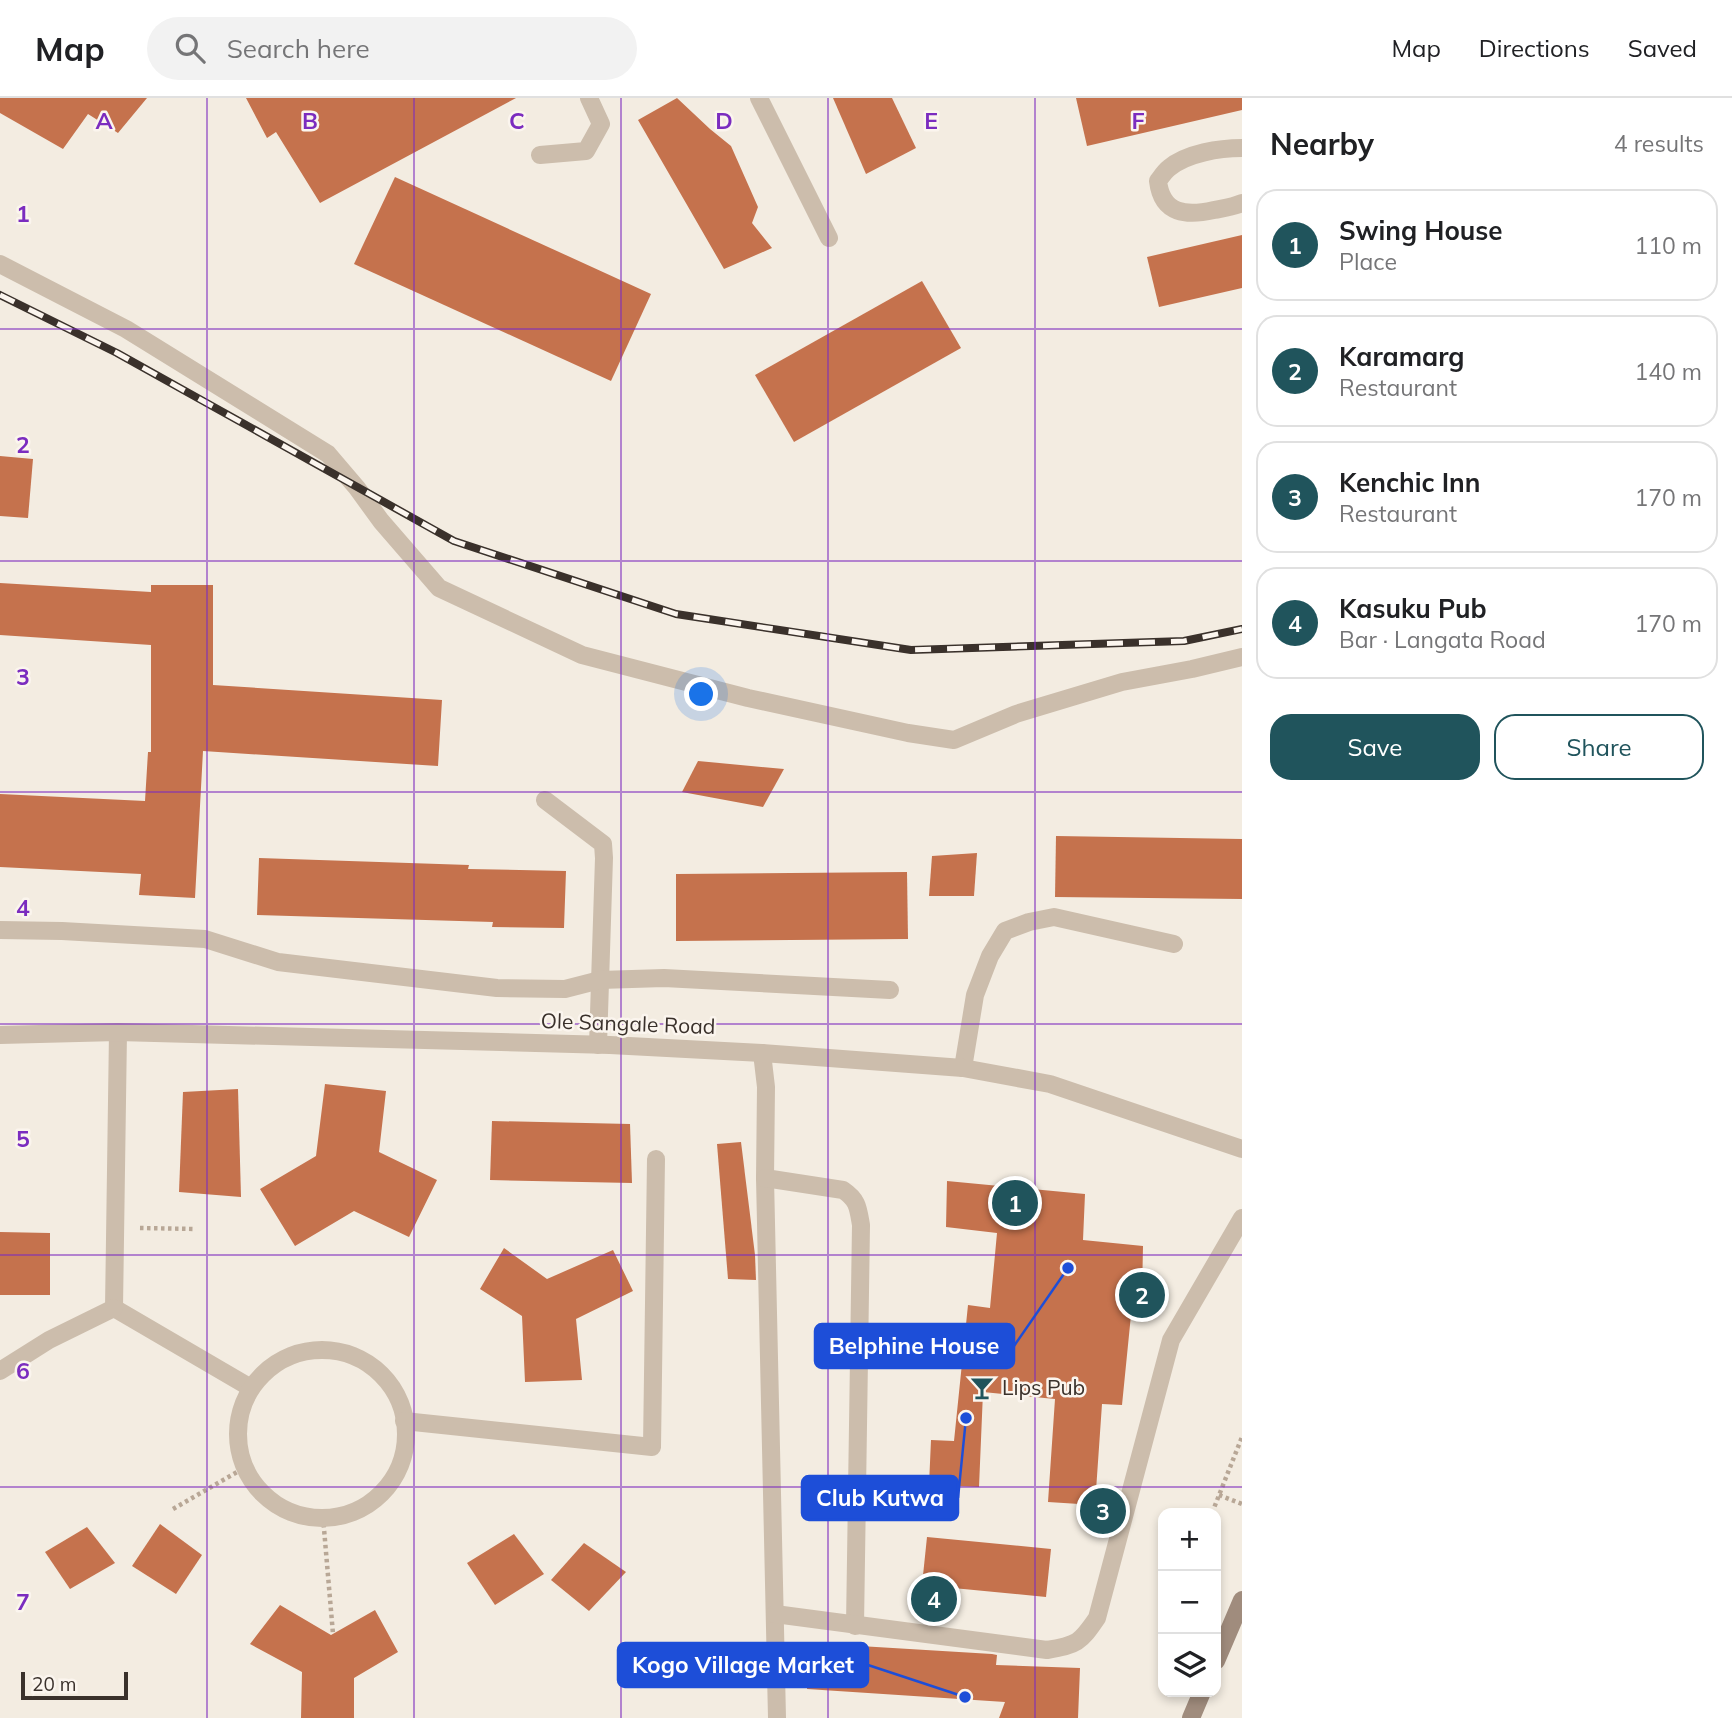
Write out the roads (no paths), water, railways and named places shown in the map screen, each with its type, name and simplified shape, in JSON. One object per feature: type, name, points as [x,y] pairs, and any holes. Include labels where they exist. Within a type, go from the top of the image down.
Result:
[{"type":"main road","points":[[1221,1649],[1242,1600]]},
{"type":"main road","points":[[1191,1718],[1200,1697]]},
{"type":"street","points":[[540,155],[586,151],[601,124],[589,98]]},
{"type":"street","points":[[759,98],[830,238]]},
{"type":"street","points":[[1242,148],[1218,149],[1186,158],[1169,168],[1158,181],[1163,199],[1174,209],[1187,214],[1208,212],[1242,203]]},
{"type":"street","points":[[0,264],[126,329],[328,454],[439,588],[582,655],[748,698],[908,733],[954,740],[1016,715],[1122,682],[1192,670],[1242,657]]},
{"type":"street","points":[[545,800],[603,844],[598,1045]]},
{"type":"street","points":[[963,1068],[975,995],[990,956],[1005,931],[1029,922],[1055,917],[1174,944]]},
{"type":"street","points":[[0,930],[205,939],[278,962],[496,988],[565,989],[600,980],[664,978],[890,990]]},
{"type":"street","points":[[114,1308],[118,1032]]},
{"type":"street","name":"Ole Sangale Road","points":[[0,1035],[118,1032],[598,1045],[762,1053],[963,1068],[1050,1084],[1242,1150]]},
{"type":"street","points":[[762,1053],[766,1087],[765,1178],[777,1718]]},
{"type":"street","points":[[404,1421],[652,1447],[656,1159]]},
{"type":"street","points":[[765,1178],[843,1189],[853,1197],[859,1210],[861,1225],[855,1626]]},
{"type":"street","points":[[775,1614],[1047,1650],[1066,1647],[1083,1639],[1097,1618],[1171,1340],[1242,1218]]},
{"type":"street","points":[[0,1371],[49,1340],[114,1308]]},
{"type":"street","points":[[114,1308],[251,1388]]},
{"type":"street","points":[[321,1349],[349,1354],[373,1367],[392,1387],[404,1413],[406,1440],[400,1467],[384,1490],[362,1507],[336,1517],[308,1517],[282,1508],[260,1491],[244,1468],[237,1441],[239,1413],[251,1388],[269,1368],[293,1354],[321,1349]]},
{"type":"railway","points":[[0,295],[117,353],[454,541],[676,614],[911,650],[1184,641],[1242,629]]},
{"type":"place","name":"Swing House","points":[[1015,1203]]},
{"type":"place","name":"Belphine House","points":[[1068,1268]]},
{"type":"place","name":"Karamarg","points":[[1142,1295]]},
{"type":"place","name":"Lips Pub","points":[[982,1388]]},
{"type":"place","name":"Club Kutwa","points":[[966,1418]]},
{"type":"place","name":"Kenchic Inn","points":[[1103,1511]]},
{"type":"place","name":"Kasuku Pub","points":[[934,1599]]},
{"type":"place","name":"Kogo Village Market","points":[[965,1697]]}]
